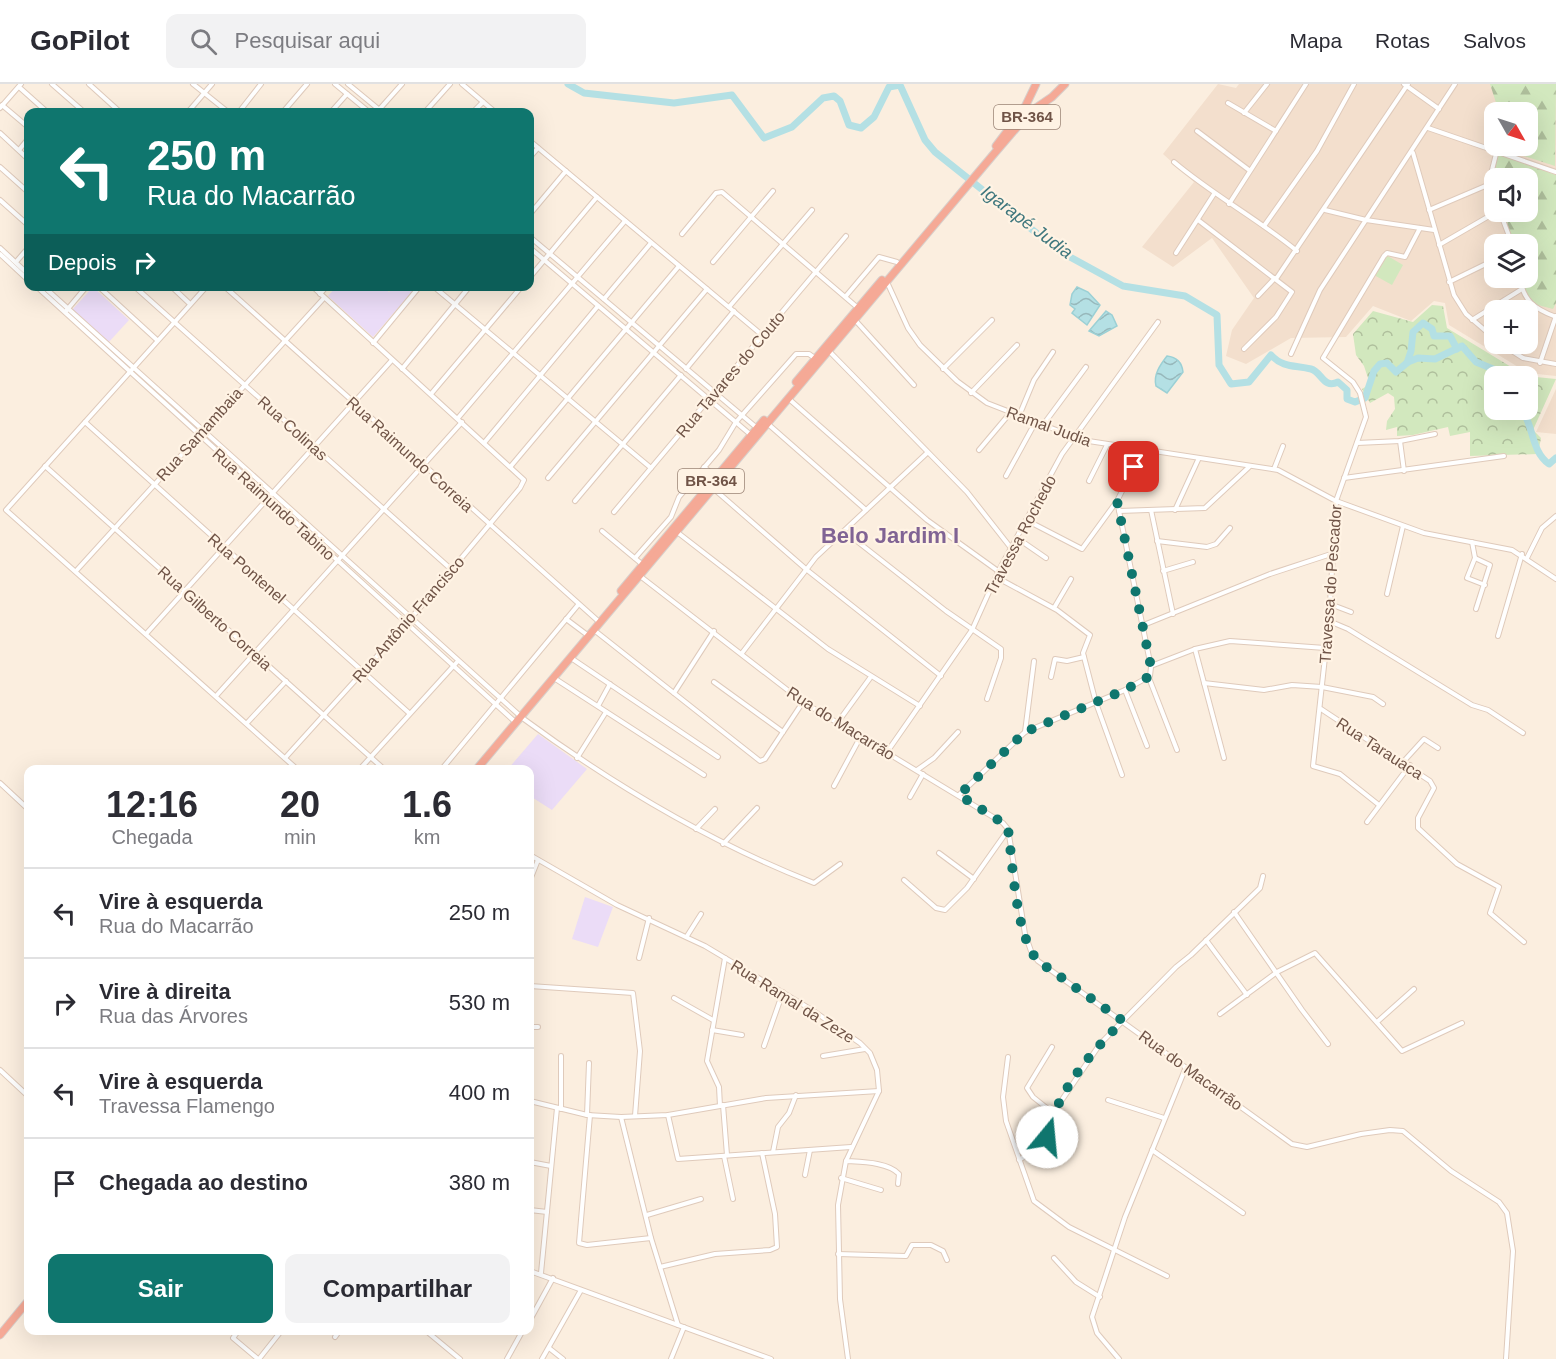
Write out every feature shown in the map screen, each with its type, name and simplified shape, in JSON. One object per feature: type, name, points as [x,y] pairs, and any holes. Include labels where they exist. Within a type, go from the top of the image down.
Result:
[{"type":"highway","name":"BR-364","points":[[992,154],[1024,110],[1036,84]]},
{"type":"highway","name":"BR-364","points":[[480,765],[517,717],[554,678],[676,532],[715,476],[735,459],[767,424],[992,154],[1030,112],[1052,97],[1065,84]]},
{"type":"highway","name":"BR-364","points":[[474,765],[643,565],[701,499],[714,489],[752,435],[897,262],[957,196]]},
{"type":"highway","points":[[0,1328],[24,1300]]},
{"type":"highway","points":[[0,1335],[24,1306]]},
{"type":"street","points":[[52,84],[79,108]]},
{"type":"street","points":[[89,84],[116,108]]},
{"type":"street","points":[[193,84],[223,108]]},
{"type":"street","points":[[191,108],[212,84]]},
{"type":"street","points":[[241,108],[261,84]]},
{"type":"street","points":[[287,108],[308,84]]},
{"type":"street","points":[[335,84],[364,108]]},
{"type":"street","points":[[348,84],[354,86],[375,108]]},
{"type":"street","points":[[382,108],[402,84]]},
{"type":"street","points":[[429,108],[450,84]]},
{"type":"street","points":[[462,84],[490,108]]},
{"type":"street","points":[[1244,114],[1267,84]]},
{"type":"street","points":[[1229,204],[1306,84]]},
{"type":"street","points":[[1264,225],[1317,151],[1354,84]]},
{"type":"street","points":[[1291,354],[1320,290],[1413,153],[1455,84]]},
{"type":"street","points":[[24,124],[1,107],[20,85],[43,108]]},
{"type":"street","points":[[1258,296],[1298,251],[1406,85],[1439,109]]},
{"type":"street","points":[[334,108],[346,94]]},
{"type":"street","points":[[477,108],[483,102]]},
{"type":"street","points":[[1228,103],[1276,131]]},
{"type":"street","points":[[1428,128],[1484,146]]},
{"type":"street","points":[[1197,131],[1249,170]]},
{"type":"street","points":[[0,133],[24,155]]},
{"type":"street","points":[[19,150],[24,143]]},
{"type":"street","points":[[534,144],[762,335]]},
{"type":"street","points":[[534,152],[538,148]]},
{"type":"street","points":[[1413,153],[1449,282],[1459,305],[1484,330]]},
{"type":"street","points":[[1513,156],[1556,172]]},
{"type":"street","points":[[1174,162],[1214,194],[1264,225],[1298,251]]},
{"type":"street","points":[[0,167],[24,188]]},
{"type":"street","points":[[534,209],[566,171]]},
{"type":"street","points":[[1429,210],[1484,187]]},
{"type":"street","points":[[713,262],[773,191]]},
{"type":"street","points":[[682,234],[717,192],[725,195],[858,308]]},
{"type":"street","points":[[1176,254],[1214,194]]},
{"type":"street","points":[[534,272],[597,197]]},
{"type":"street","points":[[0,200],[24,221]]},
{"type":"street","points":[[729,307],[812,210]]},
{"type":"street","points":[[1325,210],[1366,220],[1434,230]]},
{"type":"street","points":[[1198,220],[1276,278],[1292,294],[1275,317],[1244,349]]},
{"type":"street","points":[[1439,245],[1484,220]]},
{"type":"street","points":[[458,418],[625,221]]},
{"type":"street","name":"Travessa do Pescador","points":[[1379,806],[1340,774],[1313,766],[1329,621],[1335,501],[1366,417],[1360,393],[1350,378],[1327,363],[1324,356],[1384,256],[1388,254],[1405,257],[1420,228]]},
{"type":"street","name":"Rua Tavares do Couto","points":[[614,512],[846,236]]},
{"type":"street","points":[[534,241],[758,428]]},
{"type":"street","points":[[604,299],[651,243]]},
{"type":"street","points":[[0,248],[24,269]]},
{"type":"street","points":[[534,251],[752,435]]},
{"type":"street","points":[[16,262],[24,253]]},
{"type":"street","points":[[0,254],[24,276]]},
{"type":"street","points":[[846,296],[879,257],[897,262]]},
{"type":"street","points":[[1449,282],[1484,265]]},
{"type":"street","points":[[317,291],[511,466],[679,266]]},
{"type":"street","name":"Ramal Judia","points":[[887,281],[912,334],[943,369],[971,393],[1019,416],[1074,437],[1107,445],[1198,460],[1274,469],[1335,501],[1403,526],[1444,539],[1512,550],[1556,579]]},
{"type":"street","points":[[548,478],[707,289]]},
{"type":"street","points":[[1472,320],[1522,289],[1529,300]]},
{"type":"street","name":"Rua Raimundo Tabino","points":[[42,291],[214,441],[378,594],[501,699],[517,717]]},
{"type":"street","name":"Rua Raimundo Tabino","points":[[48,291],[129,373],[268,499],[340,559]]},
{"type":"street","points":[[66,311],[83,291]]},
{"type":"street","points":[[104,291],[157,340]]},
{"type":"street","name":"Rua Colinas","points":[[139,291],[452,570]]},
{"type":"street","points":[[176,291],[190,304]]},
{"type":"street","points":[[202,291],[6,510],[293,765]]},
{"type":"street","name":"Rua Raimundo Correia","points":[[230,291],[597,620]]},
{"type":"street","name":"Rua Samambaia","points":[[76,571],[285,341],[324,291]]},
{"type":"street","points":[[373,343],[416,291]]},
{"type":"street","points":[[439,291],[651,468]]},
{"type":"street","points":[[402,369],[466,291]]},
{"type":"street","points":[[431,394],[518,291]]},
{"type":"street","points":[[484,443],[598,306]]},
{"type":"street","points":[[1538,308],[1556,317],[1540,363]]},
{"type":"street","points":[[687,369],[734,311]]},
{"type":"street","points":[[855,320],[914,385]]},
{"type":"street","points":[[943,369],[992,320]]},
{"type":"street","name":"Travessa Rochedo","points":[[887,752],[972,630],[998,572],[1074,437],[1119,379],[1158,322]]},
{"type":"street","points":[[971,393],[1017,345]]},
{"type":"street","points":[[829,351],[967,492],[1011,548]]},
{"type":"street","points":[[1019,416],[1034,380],[1053,352]]},
{"type":"street","points":[[635,558],[671,517],[679,497],[736,422],[796,354],[809,354],[816,359]]},
{"type":"street","points":[[1516,354],[1540,363],[1556,364]]},
{"type":"street","points":[[146,634],[392,360]]},
{"type":"street","points":[[1042,425],[1086,367]]},
{"type":"street","points":[[575,501],[681,375]]},
{"type":"street","points":[[788,398],[927,520],[998,572]]},
{"type":"street","points":[[978,450],[1011,412]]},
{"type":"street","name":"Rua Pontenel","points":[[85,422],[224,549],[410,713]]},
{"type":"street","points":[[216,696],[462,422]]},
{"type":"street","points":[[1006,476],[1035,423]]},
{"type":"street","points":[[767,424],[866,510]]},
{"type":"street","points":[[1357,443],[1400,441],[1435,434]]},
{"type":"street","points":[[210,446],[214,441]]},
{"type":"street","points":[[1400,441],[1404,471]]},
{"type":"street","points":[[1089,481],[1107,445]]},
{"type":"street","points":[[1274,469],[1283,446]]},
{"type":"street","points":[[1026,520],[1082,549],[1117,501],[1143,450]]},
{"type":"street","points":[[742,653],[807,570],[844,531],[927,453]]},
{"type":"street","points":[[1344,478],[1504,456]]},
{"type":"street","points":[[1175,510],[1198,460]]},
{"type":"street","name":"Rua Gilberto Correia","points":[[45,466],[380,765]]},
{"type":"street","name":"Rua Antônio Francisco","points":[[285,758],[409,621],[520,488],[524,482],[522,476],[511,466]]},
{"type":"street","points":[[704,467],[715,476]]},
{"type":"street","points":[[1119,511],[1205,508],[1250,467]]},
{"type":"street","points":[[714,489],[807,570],[941,676]]},
{"type":"street","points":[[1117,501],[1151,669],[1149,678],[1177,750]]},
{"type":"street","points":[[1151,510],[1173,614]]},
{"type":"street","points":[[1527,558],[1542,528],[1556,516]]},
{"type":"street","points":[[1387,594],[1403,526]]},
{"type":"street","points":[[1157,540],[1207,547],[1216,544],[1230,528]]},
{"type":"street","points":[[602,531],[643,565]]},
{"type":"street","points":[[844,531],[1001,650],[987,699]]},
{"type":"street","points":[[676,532],[776,611],[870,678],[920,706]]},
{"type":"street","points":[[1017,537],[1046,558]]},
{"type":"street","points":[[1472,542],[1475,558],[1467,578],[1485,585]]},
{"type":"street","points":[[1141,626],[1270,574],[1331,554]]},
{"type":"street","points":[[1498,636],[1522,555]]},
{"type":"street","points":[[1475,558],[1490,565],[1476,609]]},
{"type":"street","points":[[1163,571],[1193,562]]},
{"type":"street","name":"Rua do Macarrão","points":[[640,576],[803,702],[1003,823],[1008,829],[1022,920],[1032,953],[1038,961],[1296,1146],[1312,1146],[1371,1132],[1403,1131],[1451,1172],[1499,1202],[1507,1213],[1513,1251],[1506,1359]]},
{"type":"street","points":[[996,577],[1053,608],[1090,635],[1083,650],[1084,657],[1096,703],[1122,775]]},
{"type":"street","points":[[1053,608],[1071,579]]},
{"type":"street","points":[[1330,604],[1351,612]]},
{"type":"street","points":[[445,765],[578,605]]},
{"type":"street","points":[[566,619],[586,634]]},
{"type":"street","name":"Rua Raimundo Tabino","points":[[409,621],[496,705],[517,717]]},
{"type":"street","points":[[1329,621],[1348,629],[1472,705],[1488,710],[1523,733]]},
{"type":"street","points":[[594,630],[756,758],[763,761],[803,702]]},
{"type":"street","points":[[674,693],[714,632]]},
{"type":"street","points":[[1151,669],[1196,649],[1237,640],[1326,648]]},
{"type":"street","points":[[1196,649],[1224,758]]},
{"type":"street","points":[[1051,677],[1056,658],[1068,660],[1084,657]]},
{"type":"street","points":[[571,658],[718,757]]},
{"type":"street","points":[[364,765],[458,661]]},
{"type":"street","points":[[1025,732],[1034,661]]},
{"type":"street","points":[[554,678],[704,775]]},
{"type":"street","points":[[838,722],[870,678]]},
{"type":"street","points":[[959,795],[1025,732],[1149,678]]},
{"type":"street","points":[[247,723],[286,681]]},
{"type":"street","points":[[714,681],[783,732]]},
{"type":"street","points":[[1204,682],[1264,690],[1292,685],[1322,687],[1373,698],[1383,704]]},
{"type":"street","points":[[598,706],[610,684]]},
{"type":"street","points":[[1125,690],[1147,746]]},
{"type":"street","name":"Rua Tarauaca","points":[[1321,709],[1428,778],[1434,788],[1418,818],[1418,828],[1457,864],[1498,887],[1490,913],[1524,942]]},
{"type":"street","points":[[577,758],[606,712]]},
{"type":"street","points":[[517,717],[577,758],[723,844],[814,883],[819,882],[840,864]]},
{"type":"street","points":[[917,770],[934,758],[958,732]]},
{"type":"street","points":[[834,786],[861,736]]},
{"type":"street","points":[[1404,761],[1424,739],[1438,748]]},
{"type":"street","points":[[1367,822],[1410,765]]},
{"type":"street","points":[[910,797],[923,774]]},
{"type":"street","points":[[0,783],[24,805]]},
{"type":"street","points":[[723,844],[757,808]]},
{"type":"street","points":[[696,829],[715,809]]},
{"type":"street","points":[[904,880],[943,911],[974,879],[1008,829]]},
{"type":"street","points":[[939,852],[974,879]]},
{"type":"street","name":"Rua Ramal da Zeze","points":[[534,858],[599,896],[687,936],[783,992],[866,1049],[878,1071],[879,1091]]},
{"type":"street","points":[[534,870],[538,860]]},
{"type":"street","points":[[1019,1160],[1043,1145],[1053,1113],[1092,1054],[1260,888],[1263,876]]},
{"type":"street","points":[[1234,912],[1328,1044]]},
{"type":"street","points":[[687,936],[701,914]]},
{"type":"street","points":[[639,958],[649,918]]},
{"type":"street","points":[[1206,940],[1247,995]]},
{"type":"street","points":[[1220,1014],[1277,972],[1315,953],[1402,1051],[1462,1023]]},
{"type":"street","points":[[725,958],[707,1061],[719,1088],[732,1199]]},
{"type":"street","points":[[534,986],[628,992],[635,996],[640,1051],[635,1116]]},
{"type":"street","points":[[1377,1022],[1414,989]]},
{"type":"street","points":[[764,1046],[783,992]]},
{"type":"street","points":[[674,998],[713,1020]]},
{"type":"street","points":[[712,1030],[742,1035]]},
{"type":"street","points":[[1052,1047],[1027,1089],[1053,1113]]},
{"type":"street","points":[[823,1056],[866,1049]]},
{"type":"street","points":[[540,1273],[559,1108],[561,1056]]},
{"type":"street","points":[[1008,1058],[1003,1097],[1004,1111],[1019,1160],[1038,1205],[1069,1227],[1167,1276]]},
{"type":"street","points":[[589,1063],[580,1244],[651,1238]]},
{"type":"street","points":[[1119,1359],[1092,1323],[1114,1249],[1186,1067]]},
{"type":"street","points":[[0,1070],[24,1092]]},
{"type":"street","points":[[534,1102],[588,1115],[621,1117],[668,1114],[796,1095],[879,1091],[851,1147],[841,1178],[838,1254],[840,1299],[848,1359]]},
{"type":"street","points":[[772,1152],[778,1127],[788,1114],[796,1095]]},
{"type":"street","points":[[1108,1100],[1164,1118]]},
{"type":"street","points":[[668,1114],[676,1156],[683,1159],[851,1147]]},
{"type":"street","points":[[621,1117],[651,1238],[678,1325]]},
{"type":"street","points":[[805,1175],[810,1150]]},
{"type":"street","points":[[1152,1150],[1243,1213]]},
{"type":"street","points":[[660,1267],[728,1253],[770,1251],[778,1246],[775,1215],[762,1153]]},
{"type":"street","points":[[846,1161],[873,1163],[897,1170],[898,1184]]},
{"type":"street","points":[[534,1163],[551,1166]]},
{"type":"street","points":[[841,1178],[881,1190]]},
{"type":"street","points":[[647,1215],[701,1199]]},
{"type":"street","points":[[534,1210],[547,1212]]},
{"type":"street","points":[[838,1254],[906,1256],[912,1245],[931,1245],[943,1251],[947,1260]]},
{"type":"street","points":[[1054,1258],[1076,1282],[1100,1297]]},
{"type":"street","points":[[534,1272],[684,1327],[755,1357],[771,1359]]},
{"type":"street","points":[[534,1313],[553,1278]]},
{"type":"street","points":[[542,1359],[581,1290]]},
{"type":"street","points":[[671,1359],[684,1327]]},
{"type":"street","points":[[235,1335],[233,1338],[259,1359],[278,1335]]},
{"type":"street","points":[[431,1335],[460,1359]]},
{"type":"street","points":[[507,1359],[520,1335]]},
{"type":"street","points":[[549,1348],[563,1359]]},
{"type":"shaded area","points":[[1218,84],[1236,88],[1239,84],[1556,84],[1556,376],[1538,374],[1538,366],[1516,366],[1497,354],[1538,354],[1538,300],[1484,300],[1484,346],[1449,325],[1445,303],[1434,301],[1411,321],[1373,306],[1346,337],[1291,338],[1246,364],[1226,356],[1232,330],[1254,298],[1212,238],[1173,267],[1142,247],[1194,182],[1163,154]]},
{"type":"shaded area","points":[[89,291],[97,291],[129,320],[108,343],[72,310]]},
{"type":"shaded area","points":[[332,291],[413,291],[373,337],[328,296]]},
{"type":"shaded area","points":[[1556,389],[1556,434],[1536,432]]},
{"type":"shaded area","points":[[538,734],[587,769],[552,810],[534,799],[534,765],[511,765]]},
{"type":"shaded area","points":[[585,897],[613,907],[598,947],[572,939]]},
{"type":"green space","points":[[1490,84],[1556,84],[1555,166],[1524,156],[1538,156],[1538,102],[1496,102]]},
{"type":"green space","points":[[1498,156],[1504,156],[1537,168],[1494,168]]},
{"type":"green space","points":[[1538,168],[1556,175],[1556,303],[1553,309],[1538,305],[1538,300],[1530,300],[1525,288],[1538,288],[1538,234],[1510,234],[1507,222],[1538,222]]},
{"type":"green space","points":[[1386,255],[1403,265],[1392,285],[1374,275]]},
{"type":"green space","points":[[1432,305],[1443,306],[1447,328],[1484,350],[1484,354],[1490,354],[1510,366],[1484,366],[1484,420],[1538,420],[1533,430],[1541,438],[1538,454],[1470,456],[1470,432],[1450,436],[1448,427],[1397,436],[1397,427],[1386,430],[1387,421],[1395,409],[1394,397],[1388,393],[1370,403],[1362,389],[1370,384],[1364,366],[1356,355],[1353,334],[1373,311],[1413,322]]},
{"type":"green space","points":[[1538,377],[1556,379],[1538,419]]},
{"type":"water","points":[[1077,287],[1088,292],[1100,305],[1087,325],[1072,313],[1075,309],[1070,305],[1072,294]]},
{"type":"water","points":[[1106,311],[1112,315],[1117,326],[1099,336],[1089,331]]},
{"type":"water","points":[[1167,356],[1178,361],[1183,372],[1167,393],[1156,386],[1155,378]]},
{"type":"waterway","name":"Igarapé Judia","points":[[568,84],[584,93],[674,103],[732,95],[764,138],[792,127],[823,98],[834,96],[840,101],[849,125],[861,128],[874,117],[889,87],[900,85],[925,140],[935,152],[1059,251],[1123,286],[1185,296],[1217,315],[1219,365],[1231,384],[1249,382],[1271,355],[1285,364],[1311,369],[1326,382],[1333,384],[1338,382],[1347,390],[1347,399],[1355,402],[1365,398],[1374,371],[1380,364],[1387,363],[1396,372],[1408,362],[1418,358],[1435,359],[1462,346],[1476,362],[1486,366]]},
{"type":"waterway","points":[[1407,363],[1413,332],[1423,323],[1432,329],[1434,336],[1450,336],[1457,349]]},
{"type":"waterway","name":"Igarapé Judia","points":[[1527,420],[1543,459],[1549,464],[1556,458]]},
{"type":"district","name":"Belo Jardim I","points":[[890,535]]},
{"type":"route","points":[[1047,1137],[1053,1113],[1068,1089],[1092,1054],[1123,1021],[1038,961],[1032,953],[1022,920],[1008,829],[982,808],[959,795],[980,772],[1025,732],[1149,678],[1151,667],[1117,501],[1134,467]]}]
